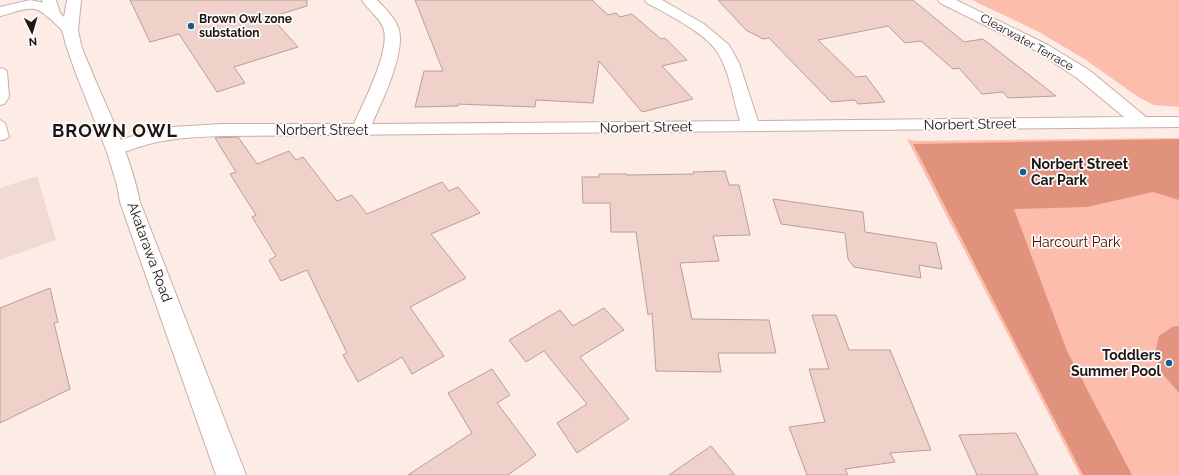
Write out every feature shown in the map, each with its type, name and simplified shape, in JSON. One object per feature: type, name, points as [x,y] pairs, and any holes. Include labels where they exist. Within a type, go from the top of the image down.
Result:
[{"type":"main road","points":[[0,3],[4,0]]},
{"type":"main road","points":[[49,0],[53,15]]},
{"type":"main road","name":"Akatarawa Road","points":[[74,0],[74,10],[70,29],[76,51],[98,108],[116,148],[128,182],[130,202],[231,475]]},
{"type":"main road","points":[[361,130],[390,57],[393,43],[392,30],[383,15],[369,0]]},
{"type":"main road","points":[[652,0],[706,34],[724,49],[731,64],[751,126]]},
{"type":"main road","name":"Clearwater Terrace","points":[[945,0],[1042,48],[1083,74],[1142,122]]},
{"type":"main road","points":[[0,12],[19,6],[41,6],[70,29]]},
{"type":"main road","name":"Norbert Street","points":[[116,148],[147,138],[193,131],[1179,122]]},
{"type":"lane","points":[[0,102],[4,97],[2,71]]},
{"type":"lane","points":[[0,123],[3,136]]},
{"type":"shaded area","points":[[1179,139],[1179,200],[1153,192],[1087,207],[1014,209],[1067,351],[1132,475],[1083,475],[913,144]]},
{"type":"shaded area","points":[[37,176],[56,240],[0,260],[0,188]]},
{"type":"shaded area","name":"Toddlers Summer Pool","points":[[1179,326],[1179,393],[1161,372],[1155,353],[1159,336],[1172,327]]},
{"type":"green space","points":[[972,0],[1179,0],[1179,107],[1154,105],[1138,97],[1086,60],[1039,32]]},
{"type":"green space","name":"Harcourt Park","points":[[1179,138],[1179,475],[1080,475],[907,139],[915,141]]},
{"type":"building","points":[[130,0],[307,0],[307,6],[271,17],[298,47],[234,67],[245,83],[217,92],[179,34],[150,42]]},
{"type":"building","points":[[415,0],[592,0],[608,15],[616,13],[620,17],[632,14],[661,39],[665,38],[687,60],[662,66],[693,99],[642,112],[599,61],[593,103],[536,100],[535,107],[458,104],[458,106],[415,107],[424,71],[443,71]]},
{"type":"building","points":[[718,0],[913,0],[964,42],[983,39],[1056,96],[1008,98],[1003,92],[982,94],[959,68],[953,69],[921,41],[905,43],[888,26],[818,40],[856,77],[866,76],[885,102],[858,104],[855,100],[831,102],[769,38],[763,39],[746,30]]},
{"type":"building","points":[[238,137],[257,164],[289,151],[296,160],[303,157],[337,201],[352,195],[367,214],[442,182],[449,191],[458,187],[480,213],[431,234],[466,278],[410,307],[444,356],[412,374],[402,357],[358,382],[343,355],[347,353],[307,270],[281,281],[269,260],[276,256],[252,217],[256,215],[230,174],[236,172],[215,138]]},
{"type":"building","points":[[725,171],[729,185],[739,185],[750,235],[713,236],[719,261],[680,263],[692,319],[769,320],[776,353],[718,353],[721,372],[656,371],[652,313],[648,315],[636,232],[611,232],[610,203],[583,203],[582,177],[599,177],[599,174],[694,174],[693,172]]},
{"type":"building","points":[[773,199],[863,212],[865,232],[936,243],[942,269],[919,265],[921,278],[854,267],[848,259],[845,233],[781,224]]},
{"type":"building","points":[[50,288],[58,322],[54,323],[70,389],[0,423],[0,308]]},
{"type":"building","points":[[604,308],[624,330],[580,357],[629,419],[577,453],[557,423],[587,404],[544,351],[526,362],[509,340],[560,310],[573,326]]},
{"type":"building","points":[[812,315],[836,315],[849,350],[890,350],[931,450],[890,453],[895,462],[845,469],[848,475],[807,475],[789,427],[825,422],[809,369],[829,369]]},
{"type":"building","points":[[492,369],[510,395],[497,403],[536,455],[508,475],[408,475],[472,433],[448,393]]},
{"type":"building","points":[[1016,433],[1038,475],[977,475],[959,435]]},
{"type":"building","points":[[711,446],[735,475],[669,475]]},
{"type":"place","name":"Brown Owl zone substation","points":[[191,26]]},
{"type":"place","name":"Norbert Street Car Park","points":[[1023,172]]},
{"type":"place","name":"Toddlers Summer Pool","points":[[1169,363]]},
{"type":"district","name":"BROWN OWL","points":[[115,131]]}]
